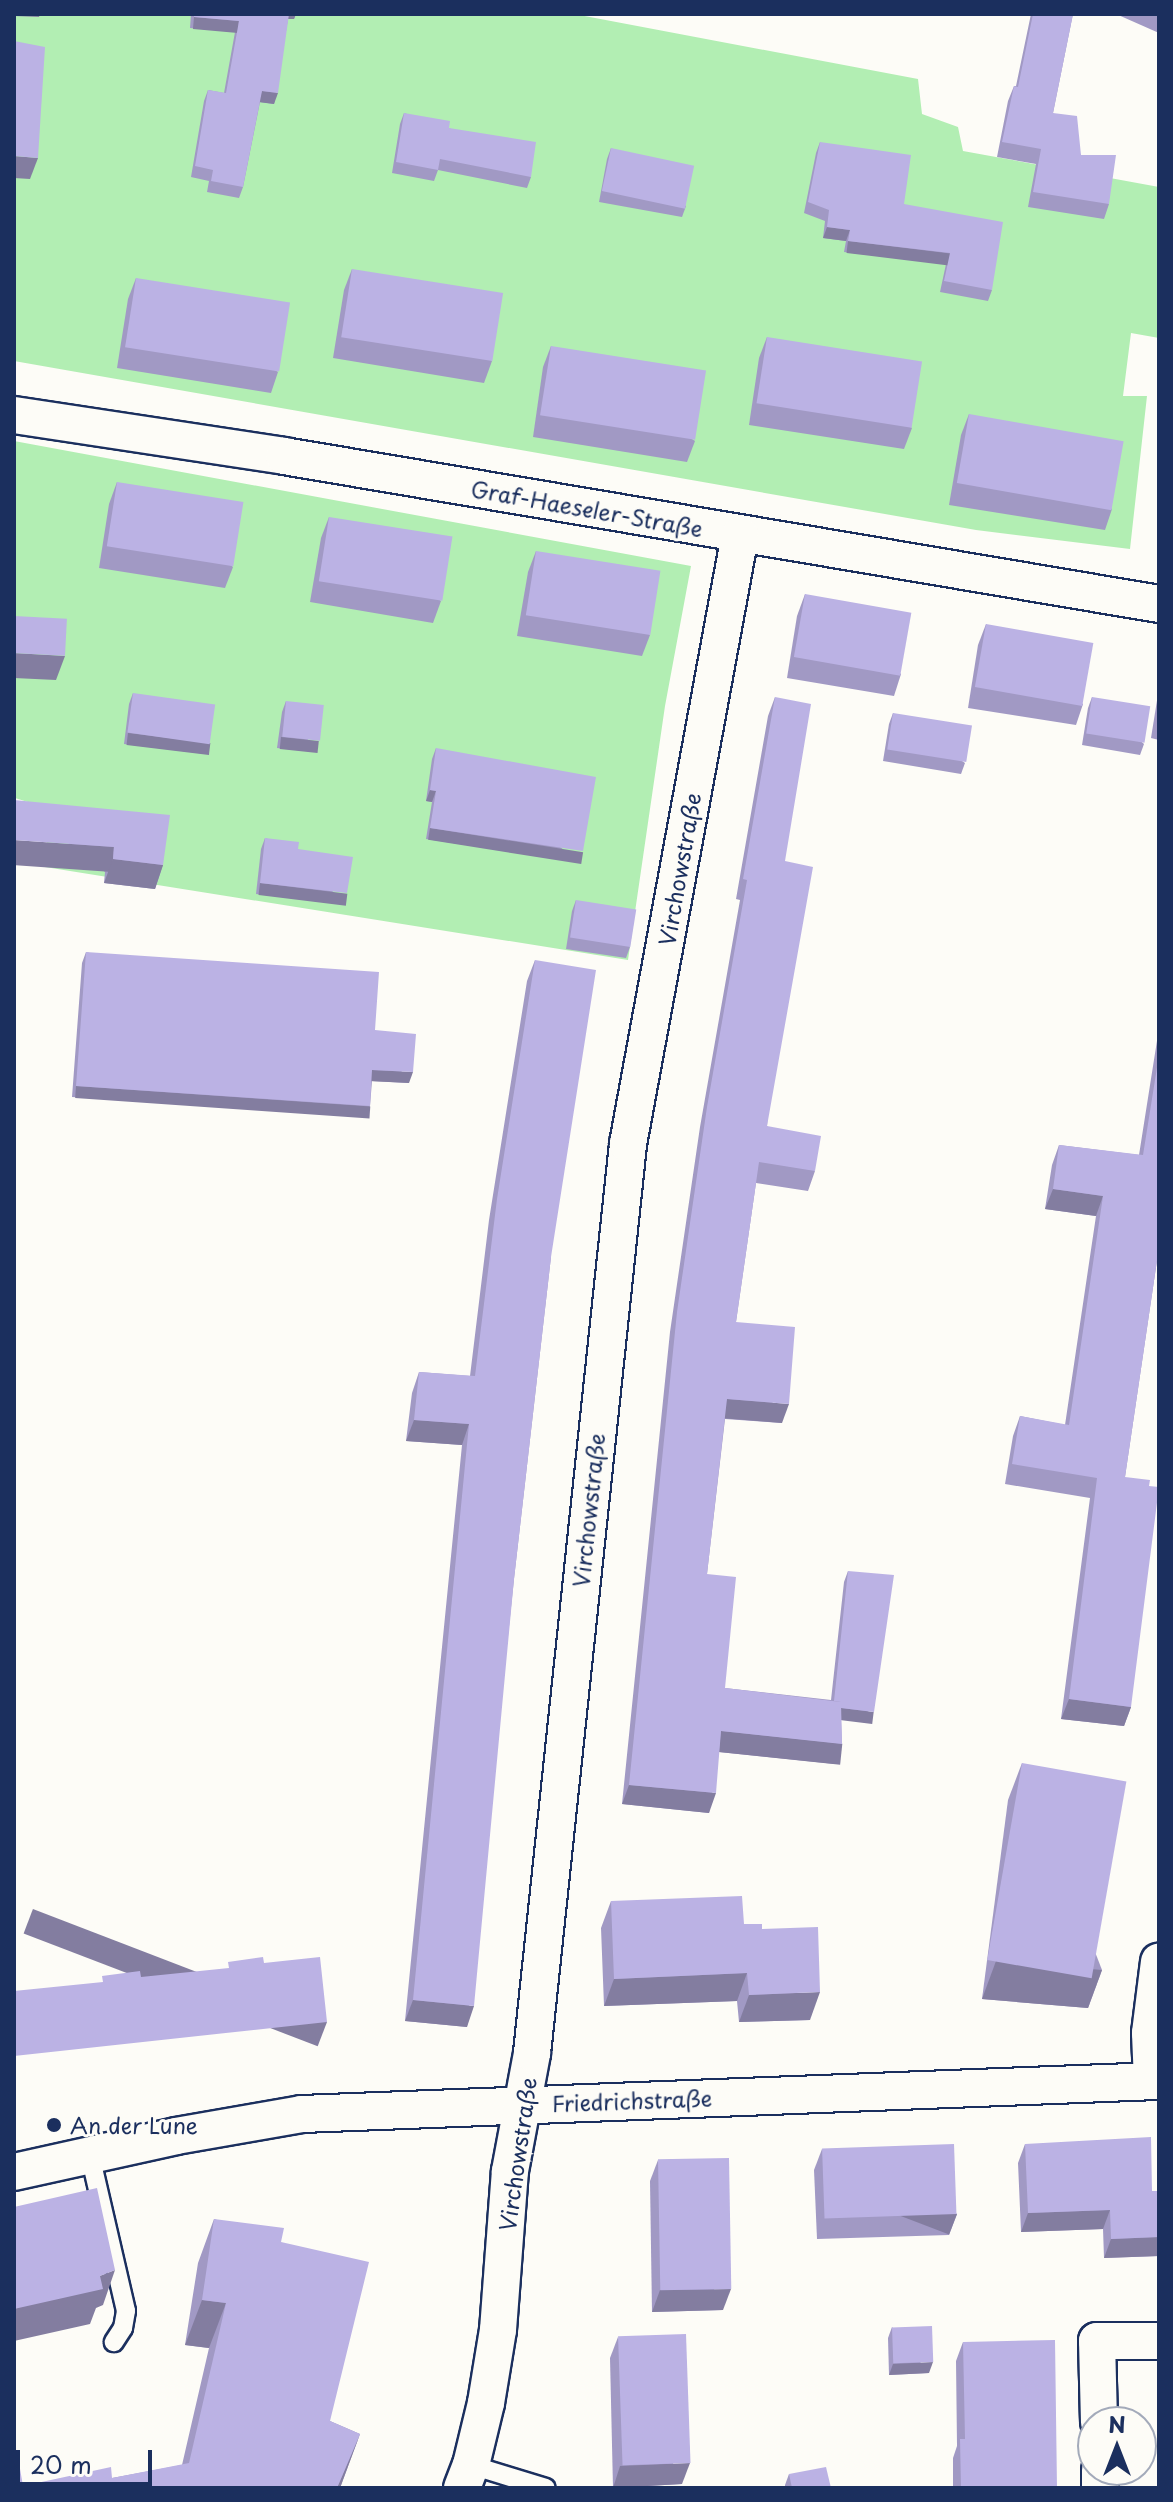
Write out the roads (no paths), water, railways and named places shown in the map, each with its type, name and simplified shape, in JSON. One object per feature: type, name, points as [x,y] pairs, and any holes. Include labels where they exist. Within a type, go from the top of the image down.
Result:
[{"type":"street","name":"Graf-Haeseler-Straße","points":[[14,415],[284,456],[1159,604]]},
{"type":"street","name":"Virchowstraße","points":[[467,2477],[498,2330],[510,2171],[532,2053],[628,1144],[740,535]]},
{"type":"street","points":[[1155,2081],[1150,2033],[1159,1962]]},
{"type":"street","name":"Friedrichstraße","points":[[14,2172],[176,2136],[302,2114],[1155,2081]]},
{"type":"street","points":[[1099,2406],[1097,2341],[1159,2341]]},
{"type":"lane","points":[[90,2155],[126,2311],[123,2328],[114,2342]]},
{"type":"lane","points":[[467,2477],[546,2488]]},
{"type":"place","name":"An der Lune","points":[[54,2125]]}]
